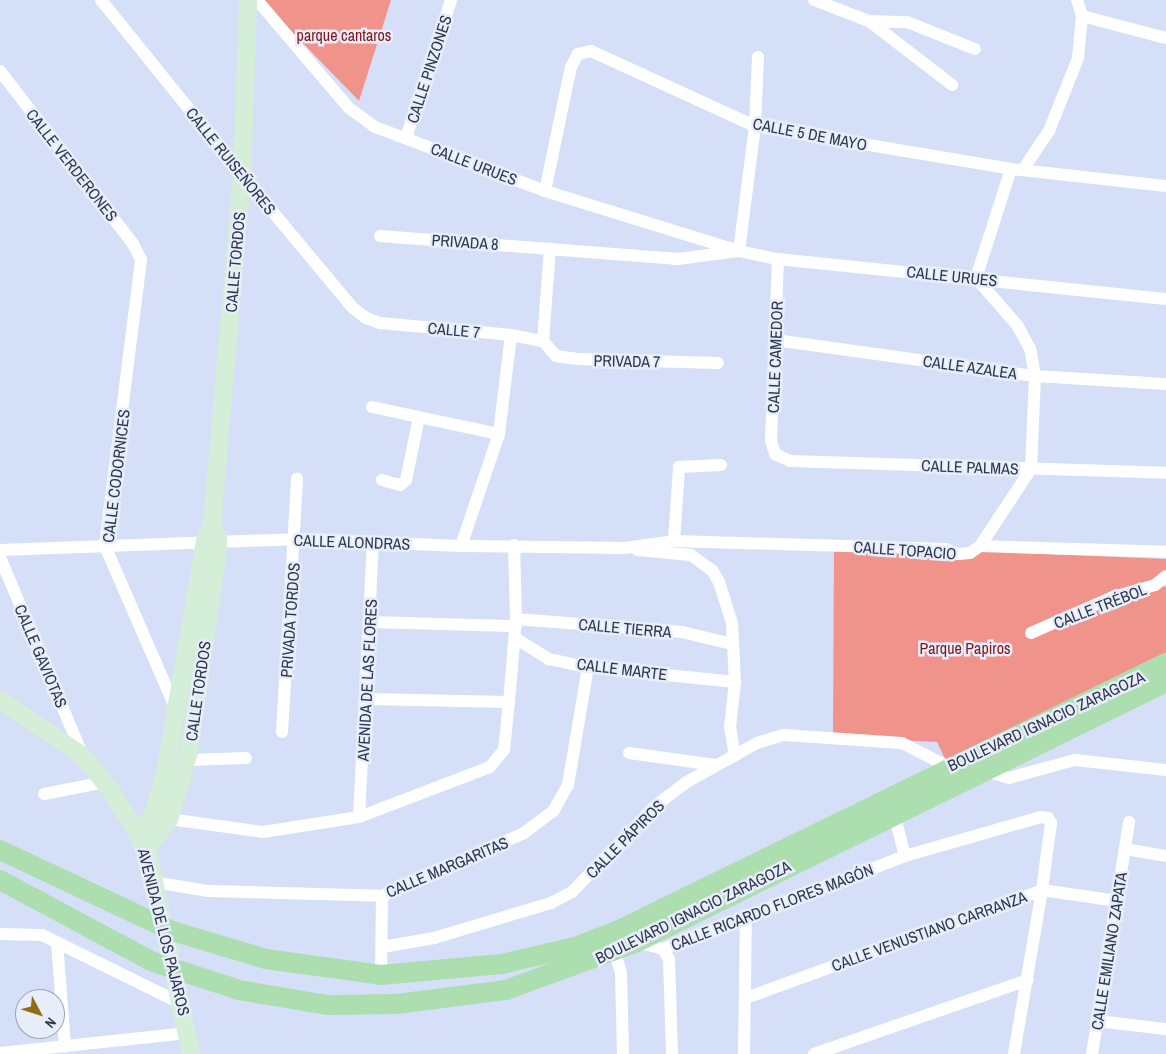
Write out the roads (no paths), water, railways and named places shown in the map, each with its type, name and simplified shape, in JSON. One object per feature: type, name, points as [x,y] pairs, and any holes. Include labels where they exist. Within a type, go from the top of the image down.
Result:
[{"type":"main road","name":"BOULEVARD IGNACIO ZARAGOZA","points":[[0,850],[172,931],[266,959],[381,975],[502,964],[575,947],[620,930],[949,767],[1166,664]]},
{"type":"main road","name":"BOULEVARD IGNACIO ZARAGOZA","points":[[0,880],[153,962],[239,990],[328,1005],[396,1004],[506,990],[615,952],[637,942],[894,814],[1165,683]]},
{"type":"street","name":"CALLE RUISEÑORES","points":[[101,0],[242,175],[353,308],[366,318]]},
{"type":"street","name":"CALLE TORDOS","points":[[143,843],[161,817],[187,760],[211,535],[242,175],[248,0]]},
{"type":"street","name":"CALLE URUES","points":[[258,0],[349,108],[375,127],[545,191],[739,250],[778,259],[1166,299]]},
{"type":"street","name":"CALLE PINZONES","points":[[406,138],[452,0]]},
{"type":"street","points":[[980,546],[1032,468],[1035,376],[1030,349],[1017,324],[976,278],[1018,168],[1049,131],[1078,58],[1082,16],[1077,0]]},
{"type":"street","points":[[821,1],[869,21],[952,85]]},
{"type":"street","points":[[1082,16],[1166,38]]},
{"type":"street","points":[[869,21],[907,22],[975,49]]},
{"type":"street","name":"CALLE 5 DE MAYO","points":[[545,191],[571,66],[578,54],[591,51],[755,126],[1018,168],[1166,186]]},
{"type":"street","points":[[739,250],[755,126],[758,57]]},
{"type":"street","name":"CALLE VERDERONES","points":[[0,71],[133,244],[141,260]]},
{"type":"street","name":"PRIVADA 8","points":[[380,236],[550,248]]},
{"type":"street","name":"CALLE URUES","points":[[550,248],[678,259],[739,250]]},
{"type":"street","points":[[543,341],[550,248]]},
{"type":"street","name":"CALLE CAMEDOR","points":[[775,454],[771,440],[778,259]]},
{"type":"street","name":"CALLE CODORNICES","points":[[141,260],[105,546],[176,709]]},
{"type":"street","name":"CALLE 7","points":[[366,318],[380,323],[511,335],[543,341]]},
{"type":"street","points":[[461,546],[499,434],[511,335]]},
{"type":"street","name":"CALLE AZALEA","points":[[776,340],[1035,376],[1166,384]]},
{"type":"street","name":"PRIVADA 7","points":[[543,341],[556,356],[578,359],[718,363]]},
{"type":"street","points":[[372,407],[499,434]]},
{"type":"street","points":[[382,480],[400,485],[406,480],[419,417]]},
{"type":"street","name":"CALLE PALMAS","points":[[775,454],[790,461],[1166,473]]},
{"type":"street","points":[[674,541],[679,466],[721,465]]},
{"type":"street","name":"PRIVADA TORDOS","points":[[282,732],[295,539],[297,478]]},
{"type":"street","name":"CALLE TORDOS","points":[[161,817],[166,769],[176,709],[211,535]]},
{"type":"street","name":"CALLE ALONDRAS","points":[[0,550],[105,546],[211,535],[461,546],[514,545],[625,548],[674,541],[703,542]]},
{"type":"street","name":"AVENIDA DE LAS FLORES","points":[[359,817],[371,622],[373,542]]},
{"type":"street","name":"CALLE TOPACIO","points":[[703,542],[946,549],[958,554],[970,553],[980,546],[1166,552]]},
{"type":"street","points":[[161,817],[263,832],[359,817],[490,767],[504,750],[510,702],[516,628],[514,545]]},
{"type":"street","points":[[625,548],[663,555],[691,555],[712,570],[726,600],[732,623],[735,682],[730,727],[734,756]]},
{"type":"street","name":"CALLE GAVIOTAS","points":[[0,557],[83,756]]},
{"type":"street","name":"CALLE TRÉBOL","points":[[1031,633],[1113,598],[1160,585],[1166,576]]},
{"type":"street","name":"CALLE TIERRA","points":[[371,622],[682,632],[732,644]]},
{"type":"street","name":"CALLE MARTE","points":[[516,628],[549,659],[588,667],[735,682]]},
{"type":"street","name":"CALLE MARGARITAS","points":[[155,891],[382,896],[524,833],[554,810],[571,775],[588,667]]},
{"type":"street","points":[[367,699],[510,702]]},
{"type":"street","points":[[0,700],[18,712]]},
{"type":"street","points":[[0,712],[18,712]]},
{"type":"street","name":"AVENIDA DE LOS PAJAROS","points":[[18,712],[83,756],[105,782],[143,843],[188,1033],[191,1054]]},
{"type":"street","name":"CALLE PÁPIROS","points":[[382,947],[434,938],[551,903],[572,892],[655,806],[715,765],[757,743],[784,735],[902,743],[949,767]]},
{"type":"street","points":[[629,753],[715,765]]},
{"type":"street","points":[[187,760],[246,758]]},
{"type":"street","points":[[986,771],[1009,778],[1075,760],[1166,770]]},
{"type":"street","points":[[44,794],[105,782]]},
{"type":"street","points":[[894,814],[905,856]]},
{"type":"street","name":"CALLE RICARDO FLORES MAGÓN","points":[[637,942],[663,949],[746,915],[905,856],[1041,817],[1048,818],[1051,823],[1042,890],[1014,1054]]},
{"type":"street","name":"CALLE EMILIANO ZAPATA","points":[[1092,1054],[1129,822]]},
{"type":"street","points":[[1125,849],[1166,856]]},
{"type":"street","name":"CALLE VENUSTIANO CARRANZA","points":[[746,998],[1042,890],[1117,901]]},
{"type":"street","points":[[381,975],[382,896]]},
{"type":"street","points":[[744,1054],[746,915]]},
{"type":"street","points":[[0,934],[42,935],[179,996]]},
{"type":"street","points":[[57,942],[65,1047]]},
{"type":"street","points":[[663,949],[669,960],[672,1054]]},
{"type":"street","points":[[615,952],[622,973],[624,1054]]},
{"type":"street","points":[[502,964],[506,990]]},
{"type":"street","points":[[814,1054],[1028,980]]},
{"type":"street","points":[[1097,1021],[1166,1029]]},
{"type":"street","points":[[0,1053],[188,1033]]},
{"type":"park label","name":"parque cantaros","points":[[344,35]]},
{"type":"park label","name":"Parque Papiros","points":[[965,648]]}]
